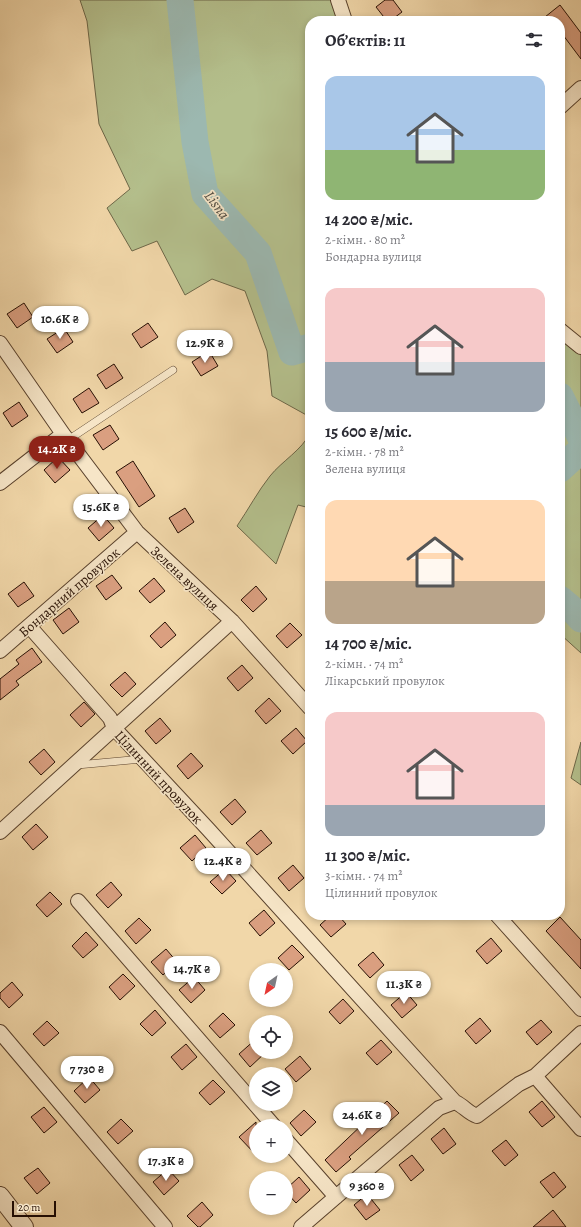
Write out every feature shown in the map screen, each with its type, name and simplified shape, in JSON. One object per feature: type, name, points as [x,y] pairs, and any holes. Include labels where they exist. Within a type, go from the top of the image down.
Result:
[{"type":"street","points":[[338,0],[343,16]]},
{"type":"street","points":[[565,102],[581,88]]},
{"type":"street","points":[[565,334],[581,347]]},
{"type":"street","name":"Зелена вулиця","points":[[0,343],[66,437],[137,532],[232,621],[305,702]]},
{"type":"street","points":[[0,483],[66,437]]},
{"type":"street","name":"Бондарний провулок","points":[[0,651],[137,532]]},
{"type":"street","points":[[0,832],[232,621]]},
{"type":"street","name":"Цілинний провулок","points":[[29,626],[110,718],[114,728],[142,760],[213,834],[455,1102],[477,1116],[490,1108],[510,1090],[535,1076]]},
{"type":"street","points":[[78,901],[268,1119]]},
{"type":"street","points":[[501,920],[581,1009]]},
{"type":"street","points":[[0,1032],[165,1227]]},
{"type":"street","points":[[581,1032],[535,1076],[581,1129]]},
{"type":"street","points":[[301,1227],[439,1108],[455,1102]]},
{"type":"street","points":[[293,1148],[336,1197]]},
{"type":"street","points":[[0,1196],[24,1227]]},
{"type":"lane","points":[[66,437],[173,370]]},
{"type":"lane","points":[[73,765],[142,760]]},
{"type":"green space","points":[[80,0],[338,0],[343,16],[305,16],[305,414],[272,396],[267,351],[245,291],[212,279],[185,295],[157,241],[132,251],[107,208],[130,189],[99,124],[87,21]]},
{"type":"green space","points":[[565,334],[581,347],[581,653],[565,639]]},
{"type":"green space","points":[[305,440],[305,507],[298,505],[276,564],[237,526],[270,476]]},
{"type":"green space","points":[[581,742],[581,785],[571,778]]},
{"type":"building","points":[[385,0],[393,0],[402,12],[397,16],[383,16],[376,7]]},
{"type":"building","points":[[560,5],[581,33],[581,59],[565,38],[565,16],[546,16]]},
{"type":"building","points":[[24,303],[33,317],[17,328],[7,314]]},
{"type":"building","points":[[148,323],[158,337],[141,348],[132,334]]},
{"type":"building","points":[[64,328],[73,342],[57,353],[47,339]]},
{"type":"building","points":[[209,351],[218,366],[201,376],[192,362]]},
{"type":"building","points":[[114,364],[123,378],[106,389],[97,375]]},
{"type":"building","points":[[89,388],[99,403],[82,413],[73,399]]},
{"type":"building","points":[[19,402],[28,416],[12,427],[3,413]]},
{"type":"building","points":[[110,425],[119,439],[103,450],[93,435]]},
{"type":"building","points":[[58,457],[70,470],[55,483],[44,470]]},
{"type":"building","points":[[133,461],[155,496],[139,507],[116,472]]},
{"type":"building","points":[[185,508],[194,522],[178,533],[169,518]]},
{"type":"building","points":[[103,515],[114,528],[99,541],[88,528]]},
{"type":"building","points":[[112,575],[122,588],[106,600],[96,586]]},
{"type":"building","points":[[154,578],[165,591],[150,603],[139,591]]},
{"type":"building","points":[[24,582],[34,596],[18,607],[8,594]]},
{"type":"building","points":[[256,586],[267,599],[253,612],[241,600]]},
{"type":"building","points":[[69,608],[79,622],[63,634],[53,620]]},
{"type":"building","points":[[165,622],[176,635],[161,648],[150,636]]},
{"type":"building","points":[[290,623],[302,635],[287,648],[276,636]]},
{"type":"building","points":[[32,648],[42,662],[16,681],[19,685],[0,700],[0,679],[19,664],[16,660]]},
{"type":"building","points":[[242,665],[253,678],[238,691],[227,678]]},
{"type":"building","points":[[125,672],[136,684],[122,697],[110,685]]},
{"type":"building","points":[[269,698],[281,711],[266,724],[255,711]]},
{"type":"building","points":[[84,702],[95,714],[81,727],[70,715]]},
{"type":"building","points":[[160,718],[171,731],[156,744],[145,731]]},
{"type":"building","points":[[296,728],[305,739],[305,743],[293,754],[281,741]]},
{"type":"building","points":[[44,749],[55,762],[41,775],[29,762]]},
{"type":"building","points":[[191,753],[203,766],[188,779],[177,766]]},
{"type":"building","points":[[235,799],[246,812],[232,825],[220,812]]},
{"type":"building","points":[[36,824],[48,837],[33,850],[22,837]]},
{"type":"building","points":[[261,830],[272,843],[257,855],[246,843]]},
{"type":"building","points":[[195,835],[206,848],[192,861],[180,848]]},
{"type":"building","points":[[293,865],[304,878],[289,891],[278,878]]},
{"type":"building","points":[[225,869],[236,881],[222,894],[210,882]]},
{"type":"building","points":[[111,882],[122,895],[108,908],[96,895]]},
{"type":"building","points":[[50,892],[62,904],[47,917],[36,905]]},
{"type":"building","points":[[264,910],[275,923],[260,936],[249,923]]},
{"type":"building","points":[[139,918],[151,930],[136,944],[125,931]]},
{"type":"building","points":[[326,920],[342,920],[346,924],[331,937],[320,925]]},
{"type":"building","points":[[557,920],[563,920],[581,940],[581,969],[546,931]]},
{"type":"building","points":[[86,932],[98,945],[83,958],[72,946]]},
{"type":"building","points":[[491,938],[502,951],[487,964],[476,951]]},
{"type":"building","points":[[292,945],[304,957],[293,967],[293,963],[283,963],[278,958]]},
{"type":"building","points":[[166,949],[177,962],[163,975],[151,962]]},
{"type":"building","points":[[373,952],[384,965],[370,978],[358,965]]},
{"type":"building","points":[[123,974],[135,986],[120,1000],[109,987]]},
{"type":"building","points":[[194,977],[205,990],[191,1003],[179,990]]},
{"type":"building","points":[[12,982],[23,995],[9,1008],[0,998],[0,993]]},
{"type":"building","points":[[406,992],[417,1005],[402,1018],[391,1005]]},
{"type":"building","points":[[343,999],[354,1011],[340,1024],[329,1012]]},
{"type":"building","points":[[155,1010],[166,1023],[152,1036],[140,1024]]},
{"type":"building","points":[[223,1013],[235,1025],[220,1038],[209,1026]]},
{"type":"building","points":[[480,1018],[491,1031],[476,1044],[465,1031]]},
{"type":"building","points":[[541,1020],[552,1032],[537,1045],[526,1032]]},
{"type":"building","points":[[47,1021],[59,1033],[44,1046],[33,1034]]},
{"type":"building","points":[[381,1040],[392,1052],[377,1065],[366,1053]]},
{"type":"building","points":[[186,1044],[197,1057],[182,1070],[171,1057]]},
{"type":"building","points":[[249,1045],[249,1059],[259,1059],[250,1067],[239,1054]]},
{"type":"building","points":[[300,1056],[311,1069],[296,1082],[293,1078],[293,1067],[287,1067]]},
{"type":"building","points":[[89,1077],[100,1090],[85,1103],[74,1091]]},
{"type":"building","points":[[213,1080],[225,1092],[210,1105],[199,1093]]},
{"type":"building","points":[[387,1101],[399,1113],[349,1157],[351,1159],[336,1172],[325,1160]]},
{"type":"building","points":[[542,1101],[555,1117],[542,1127],[529,1112]]},
{"type":"building","points":[[44,1107],[57,1122],[44,1133],[31,1117]]},
{"type":"building","points":[[304,1110],[316,1122],[301,1136],[293,1127],[293,1120]]},
{"type":"building","points":[[121,1119],[133,1131],[118,1144],[107,1132]]},
{"type":"building","points":[[249,1128],[249,1148],[239,1137]]},
{"type":"building","points":[[444,1128],[456,1144],[443,1154],[431,1139]]},
{"type":"building","points":[[506,1140],[518,1155],[505,1166],[492,1151]]},
{"type":"building","points":[[412,1155],[424,1170],[411,1181],[399,1165]]},
{"type":"building","points":[[38,1168],[50,1183],[37,1194],[24,1178]]},
{"type":"building","points":[[168,1169],[179,1181],[164,1195],[153,1182]]},
{"type":"building","points":[[554,1172],[566,1187],[553,1198],[540,1182]]},
{"type":"building","points":[[299,1177],[310,1190],[296,1203],[293,1200],[293,1183]]},
{"type":"building","points":[[367,1194],[380,1210],[366,1220],[354,1205]]},
{"type":"building","points":[[202,1202],[213,1215],[200,1227],[198,1227],[187,1216]]},
{"type":"building","points":[[553,1210],[566,1227],[533,1227]]},
{"type":"waterway","name":"Lisna","points":[[180,0],[195,142],[205,194],[258,253],[292,352],[305,348]]},
{"type":"waterway","name":"Lisna","points":[[565,406],[581,438]]},
{"type":"waterway","name":"Lisna","points":[[565,464],[581,450]]},
{"type":"waterway","name":"Lisna","points":[[565,603],[581,619]]}]
